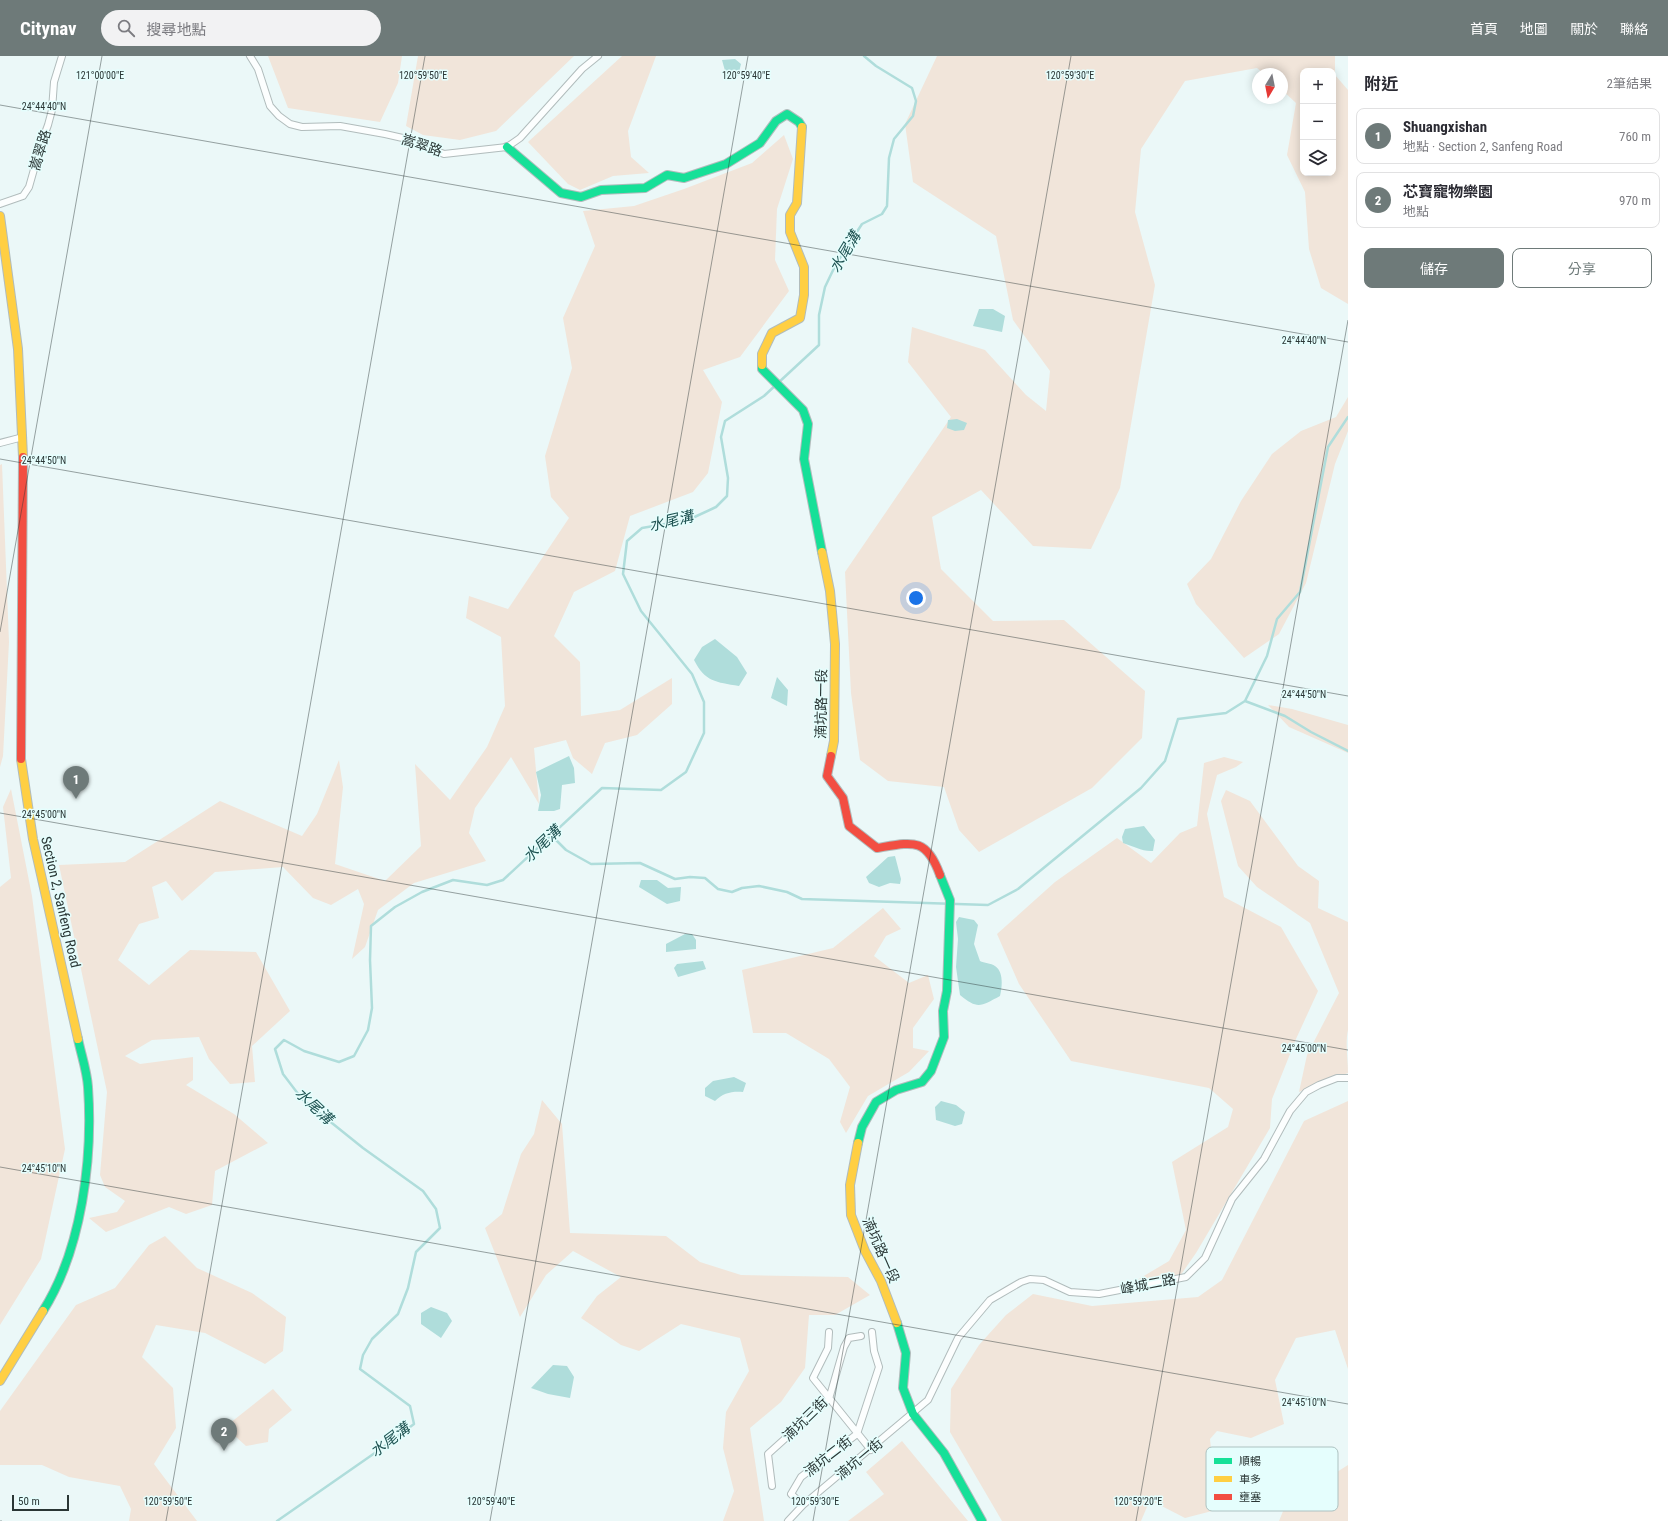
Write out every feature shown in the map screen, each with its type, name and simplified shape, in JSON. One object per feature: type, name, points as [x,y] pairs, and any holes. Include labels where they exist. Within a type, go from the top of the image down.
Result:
[{"type":"street","name":"嵩翠路","points":[[0,204],[23,196],[29,187],[52,110],[54,82],[62,56]]},
{"type":"street","name":"嵩翠路","points":[[250,56],[258,69],[270,106],[279,116],[290,124],[302,127],[340,126],[385,134],[407,139],[444,154],[507,147]]},
{"type":"street","points":[[507,147],[520,138],[582,69],[598,56]]},
{"type":"street","name":"湳坑路一段","points":[[507,147],[561,193],[581,197],[601,190],[645,188],[667,175],[684,178],[726,164],[760,143],[776,120],[787,114],[799,122],[803,129],[797,203],[790,215],[790,232],[804,266],[804,295],[800,318],[772,333],[762,354],[762,369],[803,410],[808,424],[804,459],[830,591],[835,644],[834,741],[827,776],[843,798],[850,826],[877,848],[899,844],[914,844],[924,847],[934,858],[950,900],[947,991],[943,1011],[944,1037],[931,1071],[922,1082],[896,1090],[876,1102],[862,1127],[850,1185],[851,1215],[865,1251],[881,1281],[898,1323],[906,1353],[903,1388],[913,1414],[944,1453],[982,1521]]},
{"type":"street","name":"Section 2, Sanfeng Road","points":[[0,216],[18,349],[23,437],[20,755],[33,839],[88,1084],[89,1141],[81,1204],[69,1254],[54,1294],[0,1381]]},
{"type":"street","points":[[0,443],[23,437]]},
{"type":"street","name":"峰城二路","points":[[913,1414],[928,1400],[958,1338],[990,1300],[1021,1282],[1030,1279],[1044,1280],[1070,1292],[1099,1294],[1186,1277],[1205,1258],[1232,1199],[1264,1159],[1290,1111],[1306,1092],[1336,1078],[1348,1078]]},
{"type":"street","points":[[829,1332],[828,1348],[813,1378],[871,1450]]},
{"type":"street","name":"湳坑二街","points":[[803,1505],[791,1494],[801,1477],[857,1434],[879,1367],[874,1351],[872,1332]]},
{"type":"street","name":"湳坑三街","points":[[772,1486],[768,1454],[829,1399],[844,1347],[849,1338],[861,1336]]},
{"type":"street","name":"湳坑一街","points":[[788,1521],[803,1505],[913,1414]]},
{"type":"shaded area","points":[[268,56],[402,56],[398,83],[380,122],[288,108]]},
{"type":"shaded area","points":[[418,56],[574,56],[496,131],[460,140],[423,135],[406,126]]},
{"type":"shaded area","points":[[622,56],[656,56],[628,131],[631,157],[649,173],[613,176],[580,190],[568,184],[528,142]]},
{"type":"shaded area","points":[[937,56],[1335,56],[1335,68],[1300,68],[1300,176],[1336,176],[1336,76],[1348,90],[1348,304],[1321,288],[1309,249],[1305,192],[1287,155],[1296,103],[1288,96],[1288,68],[1252,68],[1185,81],[1141,149],[1135,212],[1155,285],[1120,488],[1091,549],[1033,546],[981,490],[932,517],[941,569],[993,621],[1064,620],[1145,691],[1142,738],[1092,788],[979,852],[959,830],[944,787],[888,781],[860,760],[851,693],[845,572],[951,417],[908,362],[912,327],[985,350],[1026,395],[1046,411],[1050,371],[1013,320],[996,236],[913,182],[905,124]]},
{"type":"shaded area","points":[[784,135],[793,159],[777,209],[775,260],[789,291],[740,357],[703,370],[722,402],[708,473],[693,492],[630,516],[615,571],[574,592],[554,636],[580,662],[581,716],[620,710],[672,678],[672,704],[637,735],[605,743],[592,774],[573,758],[566,740],[534,748],[539,804],[511,757],[475,808],[469,833],[486,861],[414,883],[378,910],[365,947],[352,959],[364,904],[358,889],[331,905],[313,898],[283,867],[215,872],[182,901],[166,881],[152,887],[159,918],[139,924],[118,960],[149,985],[190,950],[256,952],[290,1011],[252,1046],[255,1082],[230,1084],[209,1059],[199,1037],[152,1040],[125,1056],[140,1064],[193,1057],[193,1080],[186,1085],[234,1114],[268,1143],[215,1171],[212,1205],[186,1214],[169,1207],[106,1232],[89,1218],[117,1212],[125,1201],[105,1187],[100,1175],[107,1092],[59,865],[125,862],[220,801],[302,836],[317,814],[339,760],[343,787],[335,864],[385,881],[421,846],[415,764],[450,800],[487,747],[505,706],[501,637],[466,618],[469,596],[508,609],[569,518],[551,497],[545,456],[572,368],[563,318],[595,246],[583,211],[634,206],[684,189],[752,163]]},
{"type":"shaded area","points":[[1348,397],[1348,431],[1335,464],[1306,583],[1279,634],[1244,658],[1196,604],[1187,584],[1211,559],[1241,501],[1272,454],[1301,431],[1336,417]]},
{"type":"shaded area","points":[[2,464],[9,642],[3,756],[0,767],[0,465]]},
{"type":"shaded area","points":[[1268,705],[1292,709],[1348,725],[1348,753],[1289,727]]},
{"type":"shaded area","points":[[1224,757],[1243,762],[1236,767],[1217,775],[1207,814],[1224,897],[1281,927],[1318,991],[1296,1039],[1272,1099],[1270,1128],[1196,1253],[1180,1276],[1132,1283],[1169,1261],[1186,1230],[1172,1162],[1228,1127],[1233,1109],[1209,1088],[1071,1061],[1019,984],[997,934],[1055,882],[1117,838],[1151,863],[1180,833],[1197,826],[1204,763]]},
{"type":"shaded area","points":[[11,789],[32,896],[65,1149],[41,1259],[0,1325],[0,887],[11,878],[3,807]]},
{"type":"shaded area","points":[[1226,790],[1250,801],[1298,866],[1319,881],[1318,908],[1348,922],[1348,1073],[1299,1092],[1307,1055],[1339,993],[1310,923],[1257,887],[1238,866],[1221,801]]},
{"type":"shaded area","points":[[883,908],[901,929],[886,936],[874,956],[909,983],[928,975],[934,999],[913,1028],[913,1048],[929,1051],[909,1072],[868,1096],[846,1133],[840,1122],[850,1087],[829,1059],[786,1033],[753,1033],[742,970],[833,948]]},
{"type":"shaded area","points":[[542,1100],[562,1124],[570,1233],[666,1236],[700,1262],[741,1275],[848,1277],[870,1295],[835,1315],[809,1315],[805,1368],[781,1402],[750,1428],[764,1521],[723,1521],[734,1491],[723,1448],[726,1412],[749,1371],[740,1338],[681,1324],[639,1351],[621,1345],[581,1318],[597,1296],[621,1277],[573,1251],[546,1275],[520,1317],[485,1228],[502,1214],[521,1154],[534,1134]]},
{"type":"shaded area","points":[[1348,1101],[1348,1369],[1335,1330],[1296,1338],[1275,1380],[1284,1424],[1251,1438],[1217,1431],[1210,1439],[1211,1447],[1206,1447],[1206,1511],[1212,1511],[1185,1518],[1150,1500],[1141,1521],[1002,1521],[950,1432],[951,1389],[979,1345],[1006,1315],[1033,1294],[1092,1306],[1198,1297],[1222,1280],[1304,1121]]},
{"type":"shaded area","points":[[165,1236],[197,1268],[252,1293],[286,1317],[283,1351],[265,1364],[205,1333],[156,1325],[142,1357],[173,1388],[176,1428],[154,1464],[197,1521],[129,1521],[131,1509],[120,1486],[69,1477],[42,1465],[0,1465],[0,1411],[76,1305],[115,1288],[149,1245]]},
{"type":"shaded area","points":[[273,1389],[292,1410],[269,1429],[268,1442],[246,1446],[225,1427]]},
{"type":"shaded area","points":[[902,1441],[968,1521],[848,1521],[884,1494],[866,1472]]},
{"type":"shaded area","points":[[1348,1465],[1348,1521],[1279,1521],[1283,1511],[1338,1511],[1338,1471]]},
{"type":"water","points":[[735,59],[741,64],[738,76],[727,78],[722,60]]},
{"type":"water","points":[[979,309],[993,309],[1005,316],[1002,332],[973,326]]},
{"type":"water","points":[[957,419],[967,423],[964,430],[955,431],[947,428],[948,420]]},
{"type":"water","points":[[715,639],[737,657],[747,673],[739,686],[712,680],[702,673],[694,660],[702,647]]},
{"type":"water","points":[[777,677],[788,690],[787,706],[771,698]]},
{"type":"water","points":[[569,756],[574,768],[575,783],[562,785],[560,809],[554,811],[538,811],[541,795],[536,772]]},
{"type":"water","points":[[1144,826],[1155,840],[1153,851],[1142,850],[1123,843],[1122,837],[1125,829]]},
{"type":"water","points":[[895,856],[901,879],[900,884],[890,883],[879,887],[869,883],[866,877],[888,857]]},
{"type":"water","points":[[641,880],[657,880],[668,888],[681,887],[680,901],[667,904],[639,887]]},
{"type":"water","points":[[959,917],[974,920],[978,925],[974,944],[980,961],[992,964],[1000,972],[1002,984],[1000,996],[984,1004],[976,1005],[960,995],[956,967],[958,939],[956,922]]},
{"type":"water","points":[[685,934],[692,934],[696,940],[696,949],[666,952],[666,944]]},
{"type":"water","points":[[703,961],[706,969],[678,977],[674,968],[677,964]]},
{"type":"water","points":[[734,1077],[746,1083],[743,1092],[728,1093],[715,1101],[705,1096],[705,1088],[713,1081]]},
{"type":"water","points":[[941,1101],[956,1105],[965,1112],[962,1124],[955,1126],[936,1120],[935,1107]]},
{"type":"water","points":[[431,1307],[447,1313],[452,1321],[441,1338],[421,1324],[421,1313]]},
{"type":"water","points":[[553,1365],[567,1366],[574,1377],[570,1398],[548,1394],[531,1388]]},
{"type":"waterway","name":"水尾溝","points":[[277,1521],[414,1424],[410,1406],[360,1369],[363,1355],[372,1339],[398,1314],[408,1288],[416,1252],[440,1228],[436,1209],[423,1191],[363,1148],[302,1099],[283,1074],[275,1049],[284,1040],[304,1051],[339,1062],[354,1056],[368,1030],[372,1008],[370,960],[371,926],[395,907],[422,892],[453,880],[487,885],[503,880],[602,788],[661,790],[686,772],[704,733],[704,702],[692,674],[641,611],[623,574],[627,541],[642,528],[688,520],[716,507],[727,496],[728,478],[721,437],[725,421],[764,396],[819,345],[819,315],[825,287],[836,264],[862,224],[882,214],[887,206],[889,158],[894,139],[913,116],[916,101],[912,88],[876,66],[864,56]]},
{"type":"waterway","points":[[551,835],[566,850],[591,864],[640,863],[675,879],[690,877],[705,878],[718,889],[732,892],[742,888],[759,886],[787,892],[802,899],[988,905],[1018,889],[1141,788],[1165,761],[1178,719],[1226,713],[1245,701],[1267,656],[1277,619],[1300,592],[1328,447],[1348,417]]},
{"type":"waterway","points":[[1245,701],[1285,716],[1311,732],[1348,751]]},
{"type":"traffic: fast","points":[[507,147],[561,193],[581,197],[601,190],[645,188],[667,175],[684,178],[726,164],[760,143],[776,121],[787,114],[799,122],[802,127]]},
{"type":"traffic: fast","points":[[762,365],[762,369],[803,410],[808,424],[804,459],[822,552]]},
{"type":"traffic: fast","points":[[858,1143],[862,1127],[876,1102],[896,1090],[922,1082],[931,1071],[944,1037],[943,1011],[947,991],[950,900],[940,875]]},
{"type":"traffic: fast","points":[[43,1311],[67,1260],[76,1232],[86,1173],[89,1143],[88,1087],[78,1039]]},
{"type":"traffic: fast","points":[[897,1323],[906,1353],[903,1388],[913,1414],[944,1453],[982,1521]]},
{"type":"traffic: slow","points":[[762,365],[762,354],[772,333],[800,318],[804,295],[804,267],[790,232],[790,215],[797,203],[802,127]]},
{"type":"traffic: slow","points":[[0,216],[18,349],[23,457]]},
{"type":"traffic: slow","points":[[822,552],[830,591],[835,644],[834,741],[831,756]]},
{"type":"traffic: slow","points":[[21,759],[33,839],[78,1039]]},
{"type":"traffic: slow","points":[[858,1143],[850,1185],[851,1215],[865,1251],[881,1281],[897,1323]]},
{"type":"traffic: slow","points":[[0,1381],[43,1311]]},
{"type":"traffic: jam","points":[[21,759],[23,457]]},
{"type":"traffic: jam","points":[[831,756],[827,776],[843,798],[849,826],[877,848],[900,844],[917,845],[923,848],[935,863],[940,875]]},
{"type":"place","name":"Shuangxishan","points":[[76,799]]},
{"type":"place","name":"芯寶寵物樂園","points":[[224,1451]]}]
